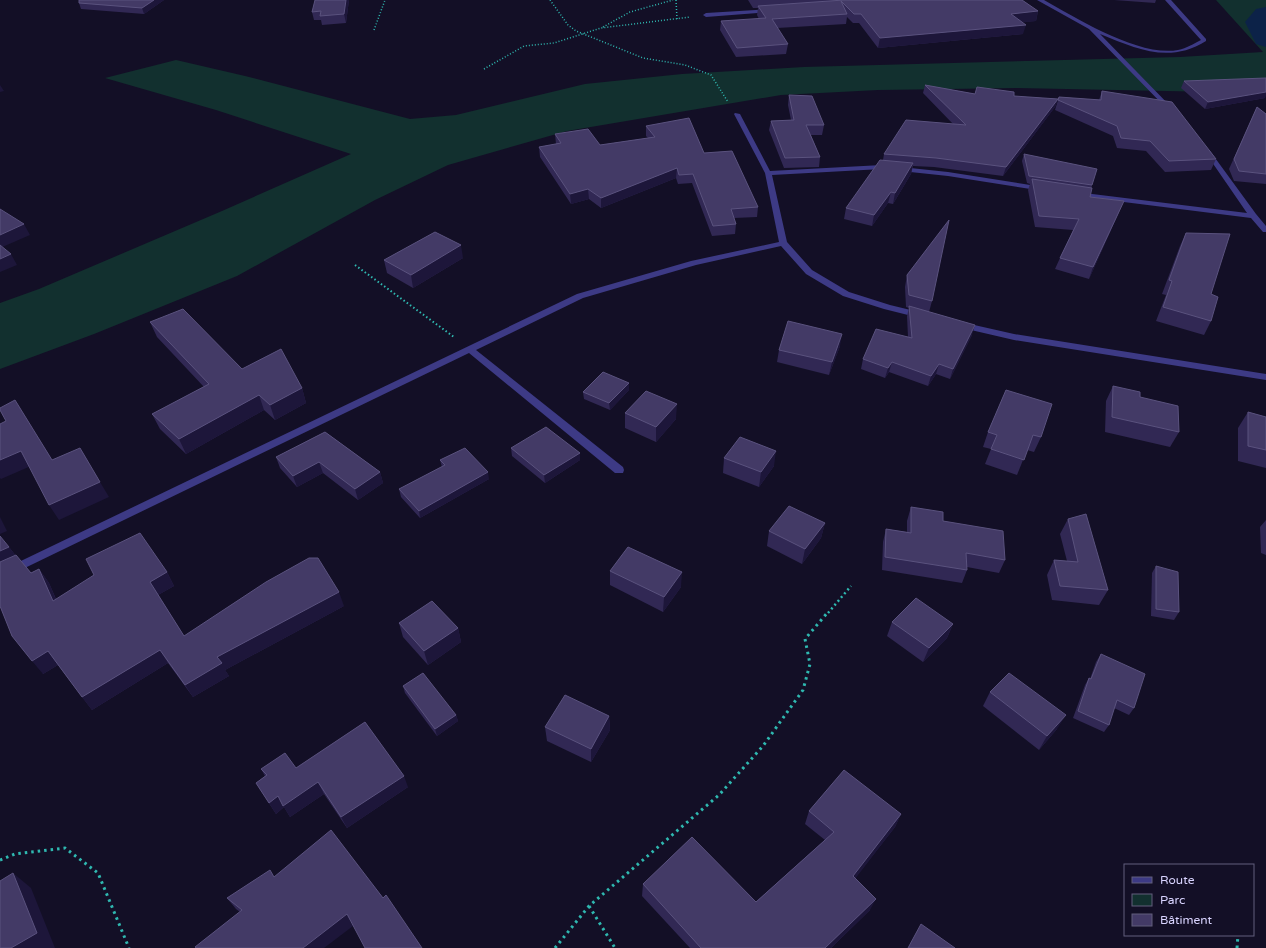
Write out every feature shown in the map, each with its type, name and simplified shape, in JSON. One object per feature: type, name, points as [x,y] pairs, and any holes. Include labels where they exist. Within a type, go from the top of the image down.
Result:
[{"type":"street","points":[[1040,0],[1091,28],[1150,50],[1177,53],[1196,47],[1204,40],[1168,0]]},
{"type":"street","points":[[706,16],[777,10]]},
{"type":"street","points":[[1091,28],[1178,118]]},
{"type":"street","points":[[737,114],[768,173],[782,243],[809,272],[846,294],[887,307],[932,318]]},
{"type":"street","points":[[1204,146],[1252,216],[1266,230]]},
{"type":"street","points":[[768,173],[882,167],[948,174],[1053,190]]},
{"type":"street","points":[[1068,193],[1252,216]]},
{"type":"street","points":[[0,576],[471,350],[580,296],[694,263],[782,243]]},
{"type":"street","points":[[954,323],[1014,337],[1266,377]]},
{"type":"street","points":[[471,350],[618,470]]},
{"type":"path","points":[[374,30],[385,0]]},
{"type":"path","points":[[550,0],[568,25],[576,31],[586,33],[644,58],[685,65],[710,75],[737,114]]},
{"type":"path","points":[[484,68],[524,46],[554,43],[601,28],[630,12],[673,0]]},
{"type":"path","points":[[676,0],[677,19]]},
{"type":"path","points":[[601,28],[706,16]]},
{"type":"path","points":[[355,265],[471,350]]},
{"type":"path","points":[[555,948],[589,906],[719,795],[763,746],[803,690],[810,664],[805,639],[851,586]]},
{"type":"path","points":[[0,860],[15,854],[65,848],[98,873],[129,948]]},
{"type":"path","points":[[589,906],[615,948]]},
{"type":"path","points":[[1237,948],[1238,936]]},
{"type":"green space","points":[[1216,0],[1266,0],[1266,93],[1017,88],[878,90],[781,95],[567,131],[448,165],[375,200],[237,276],[94,334],[0,369],[0,303],[39,289],[351,154],[216,110],[105,78],[176,60],[245,76],[410,119],[456,115],[585,84],[682,74],[804,67],[1180,57],[1263,52]]},
{"type":"building","points":[[79,0],[154,0],[142,8],[79,3]]},
{"type":"building","points":[[315,0],[346,0],[344,14],[320,16],[321,11],[312,12]]},
{"type":"building","points":[[844,0],[1022,0],[1038,11],[1011,14],[1026,25],[880,38],[861,14],[854,14],[841,1],[847,14],[772,19],[788,44],[737,48],[721,21],[766,18],[758,6]]},
{"type":"building","points":[[1266,78],[1266,92],[1208,102],[1184,81]]},
{"type":"building","points":[[925,85],[975,94],[977,87],[1014,92],[1014,96],[1058,99],[1006,167],[936,158],[884,154],[906,120],[966,125]]},
{"type":"building","points":[[1102,91],[1172,102],[1216,159],[1169,161],[1150,141],[1121,138],[1117,126],[1058,100],[1059,97],[1101,100]]},
{"type":"building","points":[[789,95],[812,96],[824,125],[806,125],[820,157],[785,158],[771,121],[794,120]]},
{"type":"building","points":[[1257,107],[1266,114],[1266,174],[1239,171],[1234,159]]},
{"type":"building","points":[[689,118],[704,153],[732,151],[758,207],[731,209],[736,224],[713,226],[693,174],[679,175],[677,168],[601,198],[588,189],[570,194],[539,147],[561,143],[555,134],[588,129],[600,145],[655,137],[646,126]]},
{"type":"building","points":[[1024,154],[1097,169],[1092,185],[1029,176]]},
{"type":"building","points":[[880,160],[913,163],[895,193],[891,192],[874,215],[846,208]]},
{"type":"building","points":[[1032,179],[1092,188],[1090,197],[1124,201],[1093,267],[1060,258],[1079,219],[1039,216]]},
{"type":"building","points":[[0,209],[24,224],[0,235]]},
{"type":"building","points":[[949,220],[932,301],[909,295],[907,275]]},
{"type":"building","points":[[435,232],[461,245],[411,275],[384,260]]},
{"type":"building","points":[[1186,233],[1230,234],[1211,294],[1218,297],[1211,321],[1163,307],[1172,281],[1169,280]]},
{"type":"building","points":[[0,245],[11,254],[0,259]]},
{"type":"building","points":[[909,306],[975,325],[953,369],[939,364],[931,376],[892,362],[888,368],[863,359],[876,329],[912,338]]},
{"type":"building","points":[[183,309],[242,369],[281,349],[302,388],[270,405],[259,395],[179,439],[152,414],[209,384],[150,322]]},
{"type":"building","points":[[788,321],[842,334],[832,362],[779,350]]},
{"type":"building","points":[[603,372],[629,383],[609,403],[583,392]]},
{"type":"building","points":[[1113,386],[1140,392],[1140,397],[1178,406],[1179,432],[1112,417]]},
{"type":"building","points":[[1006,390],[1052,404],[1041,437],[1033,435],[1024,460],[991,449],[997,435],[988,432]]},
{"type":"building","points":[[646,391],[677,404],[656,427],[625,413]]},
{"type":"building","points":[[15,400],[52,460],[80,448],[100,482],[49,505],[21,451],[0,460],[0,424],[6,421],[0,408]]},
{"type":"building","points":[[1248,412],[1266,417],[1266,450],[1248,446]]},
{"type":"building","points":[[546,427],[580,453],[544,475],[511,448]]},
{"type":"building","points":[[325,432],[380,472],[355,489],[319,462],[293,476],[276,457]]},
{"type":"building","points":[[740,437],[776,451],[761,472],[724,458]]},
{"type":"building","points":[[465,448],[488,472],[419,511],[399,489],[445,465],[440,460]]},
{"type":"building","points":[[789,506],[825,523],[805,549],[769,531]]},
{"type":"building","points":[[911,507],[943,512],[943,521],[1003,531],[1005,560],[966,553],[967,570],[885,557],[886,529],[911,533]]},
{"type":"building","points":[[1086,514],[1108,590],[1060,586],[1054,560],[1078,562],[1068,519]]},
{"type":"building","points":[[140,533],[167,572],[150,582],[184,636],[266,582],[309,558],[318,558],[339,592],[217,657],[222,663],[185,685],[160,650],[82,697],[48,651],[32,661],[12,636],[0,606],[0,562],[16,555],[31,573],[39,569],[53,601],[94,575],[86,559]]},
{"type":"building","points":[[0,536],[9,547],[0,551]]},
{"type":"building","points":[[628,547],[682,572],[664,597],[610,571]]},
{"type":"building","points":[[1156,566],[1178,572],[1179,612],[1156,609]]},
{"type":"building","points":[[916,598],[953,624],[929,648],[892,622]]},
{"type":"building","points":[[432,601],[458,628],[424,651],[399,623]]},
{"type":"building","points":[[1101,654],[1145,674],[1134,708],[1117,700],[1109,725],[1078,711],[1089,678],[1091,679]]},
{"type":"building","points":[[423,673],[456,715],[435,729],[403,686]]},
{"type":"building","points":[[1009,673],[1066,715],[1047,736],[990,692]]},
{"type":"building","points":[[565,695],[609,716],[591,749],[545,727]]},
{"type":"building","points":[[365,722],[404,776],[341,817],[318,782],[283,806],[278,796],[269,803],[256,783],[267,775],[261,769],[285,753],[296,768]]},
{"type":"building","points":[[844,770],[901,814],[853,876],[876,899],[825,948],[701,948],[643,884],[692,837],[756,902],[834,832],[809,811]]},
{"type":"building","points":[[331,830],[383,898],[386,895],[422,948],[365,948],[347,914],[303,948],[195,947],[242,910],[227,898],[270,870],[274,877]]},
{"type":"building","points":[[13,873],[37,933],[11,948],[0,948],[0,881]]},
{"type":"building","points":[[921,924],[955,948],[908,948]]},
{"type":"waterway","points":[[1266,15],[1259,22],[1266,38]]}]
